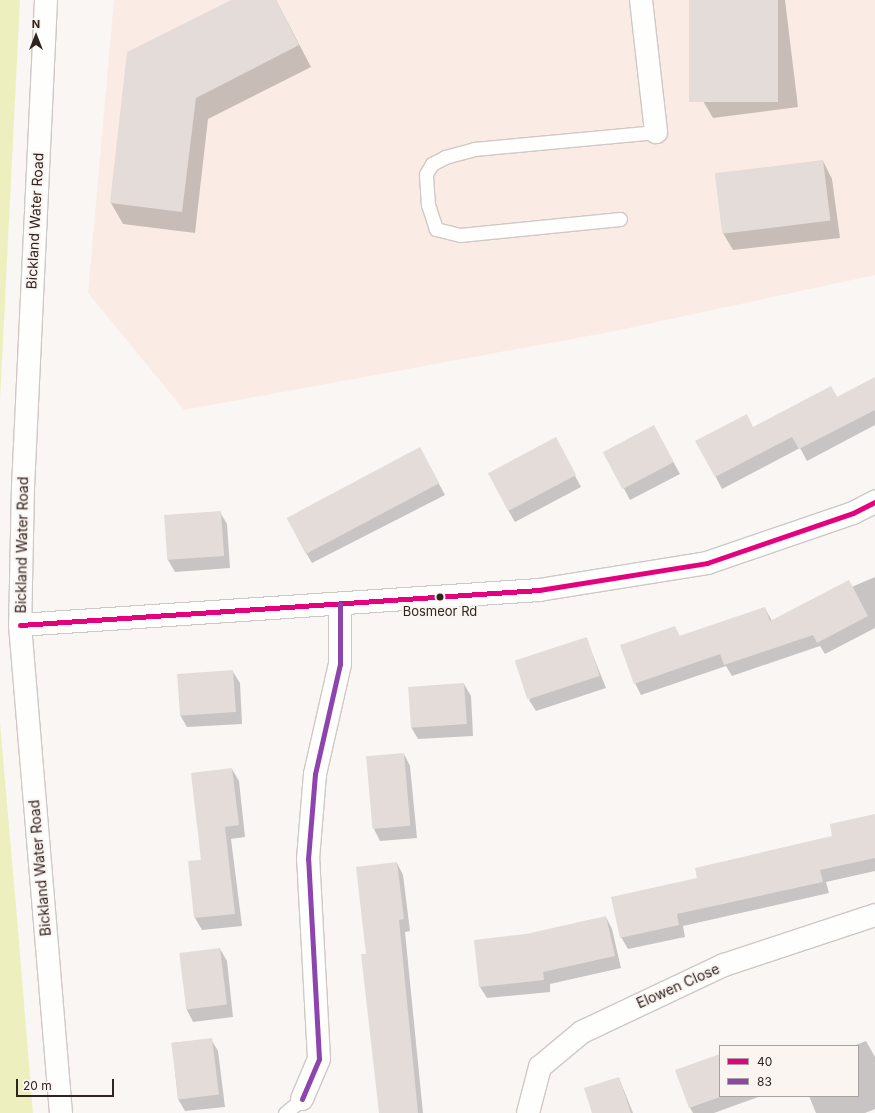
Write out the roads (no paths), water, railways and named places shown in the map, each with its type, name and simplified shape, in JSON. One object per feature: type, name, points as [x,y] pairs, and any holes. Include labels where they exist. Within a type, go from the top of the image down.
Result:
[{"type":"street","name":"Bickland Water Road","points":[[46,0],[23,487],[20,625],[61,1113]]},
{"type":"street","points":[[641,0],[656,132]]},
{"type":"street","points":[[20,625],[539,590],[707,563],[853,513],[875,502]]},
{"type":"street","points":[[302,1099],[319,1059],[308,859],[315,774],[340,664],[340,604]]},
{"type":"street","name":"Elowen Close","points":[[528,1113],[540,1067],[582,1032],[724,965],[875,915]]},
{"type":"lane","points":[[620,219],[460,234],[436,228],[428,204],[426,174],[432,164],[445,156],[474,149],[656,132]]},
{"type":"lane","points":[[285,1113],[302,1099]]},
{"type":"place","name":"Bosmeor Rd","points":[[440,597]]}]
